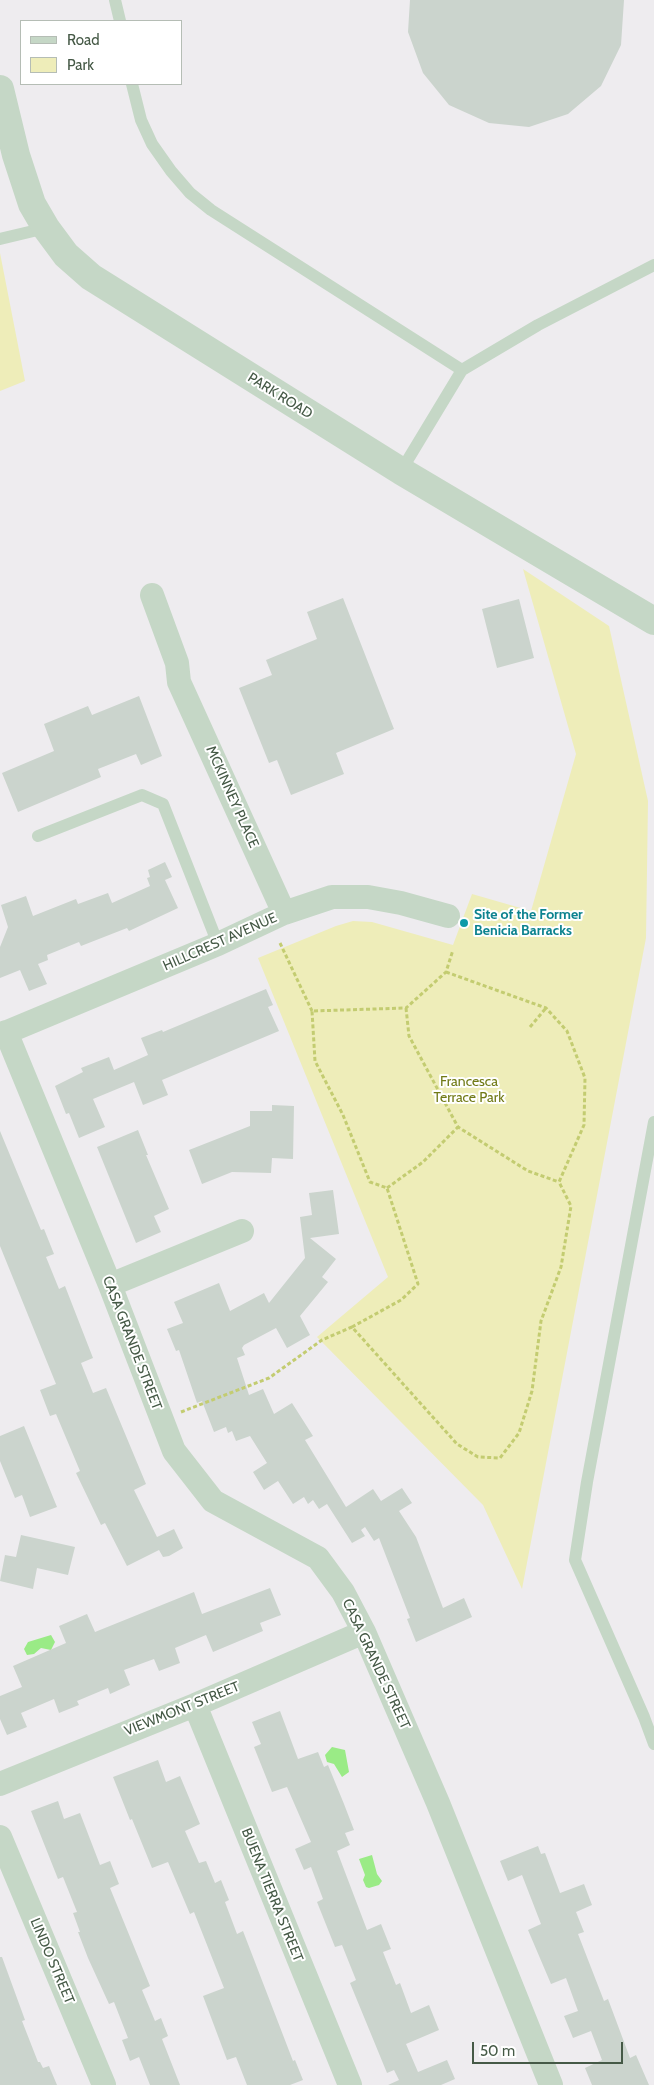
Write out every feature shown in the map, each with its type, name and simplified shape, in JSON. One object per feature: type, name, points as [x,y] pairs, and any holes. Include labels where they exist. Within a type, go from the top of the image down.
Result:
[{"type":"street","name":"PARK ROAD","points":[[0,89],[23,180],[32,204],[46,228],[66,255],[91,277],[401,471],[654,622]]},
{"type":"street","name":"MCKINNEY PLACE","points":[[152,595],[176,663],[180,682],[284,913]]},
{"type":"street","name":"HILLCREST AVENUE","points":[[3,1033],[218,944],[284,913],[332,897],[368,897],[401,903],[448,916]]},
{"type":"street","name":"CASA GRANDE STREET","points":[[3,1033],[110,1285],[174,1452],[213,1501],[318,1558],[344,1592],[364,1632],[438,1803],[551,2085]]},
{"type":"street","points":[[110,1285],[242,1231]]},
{"type":"street","name":"VIEWMONT STREET","points":[[0,1784],[364,1632]]},
{"type":"street","name":"BUENA TIERRA STREET","points":[[195,1704],[350,2085]]},
{"type":"street","name":"LINDO STREET","points":[[0,1837],[104,2085]]},
{"type":"lane","points":[[116,0],[120,20]]},
{"type":"lane","points":[[132,85],[141,120],[152,144],[171,171],[190,193],[210,210],[462,370]]},
{"type":"lane","points":[[0,239],[46,228]]},
{"type":"lane","points":[[401,471],[462,370],[538,325],[654,265]]},
{"type":"lane","points":[[38,836],[142,795],[163,804],[218,944]]},
{"type":"lane","points":[[654,1122],[587,1482],[575,1560],[654,1744]]},
{"type":"path","points":[[280,943],[312,1011],[315,1061],[343,1115],[370,1182],[387,1188]]},
{"type":"path","points":[[312,1011],[406,1008],[446,972],[453,950]]},
{"type":"path","points":[[446,972],[546,1008],[568,1031],[585,1078],[584,1126],[558,1182]]},
{"type":"path","points":[[352,1327],[457,1444],[478,1457],[500,1458],[518,1433],[530,1399],[541,1321],[561,1266],[572,1206],[558,1182],[528,1171],[458,1127],[409,1036],[406,1008]]},
{"type":"path","points":[[530,1027],[546,1008]]},
{"type":"path","points":[[387,1188],[423,1162],[458,1127]]},
{"type":"path","points":[[180,1413],[269,1378],[322,1340],[352,1327],[401,1300],[418,1284],[387,1188]]},
{"type":"green space","points":[[0,253],[25,381],[0,391]]},
{"type":"green space","name":"Francesca Terrace Park","points":[[523,569],[609,626],[648,801],[646,938],[522,1589],[483,1505],[317,1337],[388,1277],[258,958],[336,926],[353,921],[372,922],[453,945],[472,894],[531,911],[576,754]]},
{"type":"shaded area","points":[[51,1635],[55,1642],[51,1650],[41,1648],[34,1654],[27,1655],[24,1649],[28,1642]]},
{"type":"shaded area","points":[[332,1747],[345,1750],[349,1772],[342,1777],[334,1764],[327,1762],[325,1755]]},
{"type":"shaded area","points":[[372,1855],[377,1874],[382,1881],[379,1885],[369,1888],[366,1887],[363,1880],[365,1875],[359,1859]]},
{"type":"building","points":[[410,0],[624,0],[621,45],[601,86],[568,114],[529,127],[489,123],[449,105],[423,73],[408,32]]},
{"type":"building","points":[[343,598],[394,729],[336,753],[344,774],[291,795],[277,760],[269,763],[239,688],[272,675],[266,660],[317,639],[307,612]]},
{"type":"building","points":[[519,599],[534,658],[497,668],[482,609]]},
{"type":"building","points":[[139,696],[162,756],[141,765],[136,754],[98,769],[101,777],[18,812],[2,773],[54,751],[44,724],[88,706],[92,715]]},
{"type":"building","points":[[165,862],[172,877],[165,880],[178,908],[129,931],[127,928],[81,946],[79,942],[47,955],[48,960],[38,964],[47,984],[29,991],[20,970],[0,978],[0,947],[8,927],[1,905],[26,896],[33,916],[76,899],[78,904],[108,893],[112,903],[150,886],[147,878],[150,877],[148,870]]},
{"type":"building","points":[[266,989],[273,1005],[268,1007],[279,1031],[162,1080],[168,1095],[143,1105],[134,1082],[93,1099],[105,1127],[79,1138],[69,1113],[66,1114],[55,1086],[83,1072],[81,1068],[109,1057],[114,1070],[148,1055],[141,1038],[162,1030],[163,1032]]},
{"type":"building","points":[[272,1105],[294,1106],[293,1159],[272,1158],[271,1173],[232,1172],[202,1184],[189,1150],[250,1126],[250,1111],[272,1111]]},
{"type":"building","points":[[138,1130],[148,1155],[146,1155],[169,1209],[154,1216],[161,1232],[136,1243],[97,1147]]},
{"type":"building","points":[[0,1131],[41,1230],[44,1229],[54,1254],[46,1257],[59,1289],[65,1286],[93,1358],[81,1363],[93,1393],[106,1388],[146,1484],[134,1490],[157,1537],[174,1529],[183,1548],[169,1556],[163,1557],[159,1550],[127,1566],[105,1523],[101,1525],[76,1473],[80,1471],[56,1414],[50,1416],[40,1390],[56,1384],[0,1246]]},
{"type":"building","points":[[333,1190],[339,1234],[310,1238],[336,1259],[322,1277],[328,1282],[300,1316],[310,1335],[287,1348],[276,1328],[244,1345],[242,1348],[245,1355],[237,1358],[249,1395],[263,1389],[274,1414],[292,1403],[313,1436],[305,1440],[346,1507],[373,1489],[381,1501],[402,1488],[412,1503],[399,1511],[416,1537],[443,1608],[464,1598],[472,1617],[416,1642],[407,1619],[410,1618],[379,1538],[374,1541],[365,1527],[361,1530],[365,1536],[352,1543],[327,1504],[319,1509],[313,1500],[308,1504],[304,1497],[293,1504],[278,1481],[264,1490],[253,1472],[267,1463],[250,1436],[236,1441],[232,1431],[228,1433],[226,1427],[214,1432],[202,1401],[197,1403],[179,1350],[176,1351],[167,1329],[183,1323],[174,1302],[219,1283],[230,1311],[264,1293],[269,1303],[305,1258],[300,1217],[312,1215],[309,1193]]},
{"type":"building","points":[[24,1426],[57,1507],[30,1517],[22,1495],[15,1498],[0,1461],[0,1436]]},
{"type":"building","points":[[21,1535],[75,1547],[68,1575],[37,1568],[33,1589],[0,1581],[5,1555],[16,1557]]},
{"type":"building","points":[[270,1588],[281,1615],[260,1623],[263,1631],[213,1652],[206,1635],[175,1648],[180,1663],[159,1671],[154,1659],[124,1670],[130,1685],[110,1694],[108,1688],[77,1701],[79,1705],[59,1713],[54,1699],[21,1713],[27,1727],[7,1735],[0,1719],[0,1696],[22,1687],[13,1666],[66,1643],[59,1626],[87,1614],[95,1632],[194,1592],[202,1614]]},
{"type":"building","points":[[280,1711],[298,1759],[318,1752],[324,1767],[328,1765],[344,1804],[354,1830],[345,1833],[350,1845],[337,1851],[367,1930],[381,1924],[391,1949],[383,1952],[396,1985],[400,1983],[411,2013],[429,2005],[439,2030],[406,2044],[418,2072],[447,2060],[455,2079],[441,2085],[388,2085],[399,2080],[394,2070],[387,2073],[350,1983],[356,1980],[342,1945],[335,1947],[317,1902],[323,1899],[311,1867],[304,1870],[295,1849],[311,1842],[287,1787],[272,1792],[254,1747],[261,1744],[252,1722]]},
{"type":"building","points":[[158,1760],[166,1782],[180,1776],[200,1824],[185,1831],[199,1863],[206,1861],[215,1883],[221,1880],[229,1900],[225,1902],[237,1934],[243,1931],[293,2061],[295,2060],[303,2080],[290,2085],[247,2085],[236,2057],[227,2060],[203,1996],[224,1988],[194,1912],[190,1914],[168,1862],[152,1868],[113,1777]]},
{"type":"building","points":[[58,1801],[64,1819],[80,1813],[100,1865],[110,1861],[119,1884],[110,1888],[150,1986],[142,1990],[155,2021],[161,2018],[168,2036],[162,2039],[180,2085],[150,2085],[139,2057],[130,2061],[122,2040],[128,2038],[114,2002],[109,2004],[88,1958],[73,1913],[77,1912],[63,1877],[58,1879],[31,1811]]},
{"type":"building","points":[[538,1846],[541,1854],[545,1853],[560,1893],[584,1884],[592,1905],[576,1912],[584,1932],[578,1934],[604,2001],[608,1999],[630,2058],[636,2055],[649,2085],[592,2085],[585,2068],[602,2060],[591,2031],[573,2038],[564,2016],[578,2011],[566,1978],[551,1984],[528,1930],[541,1924],[522,1875],[508,1881],[500,1861]]},
{"type":"building","points":[[0,1957],[2,1957],[25,2020],[22,2021],[38,2062],[40,2062],[43,2068],[49,2066],[57,2085],[0,2085]]},
{"type":"place","name":"Site of the Former Benicia Barracks","points":[[464,923]]}]
